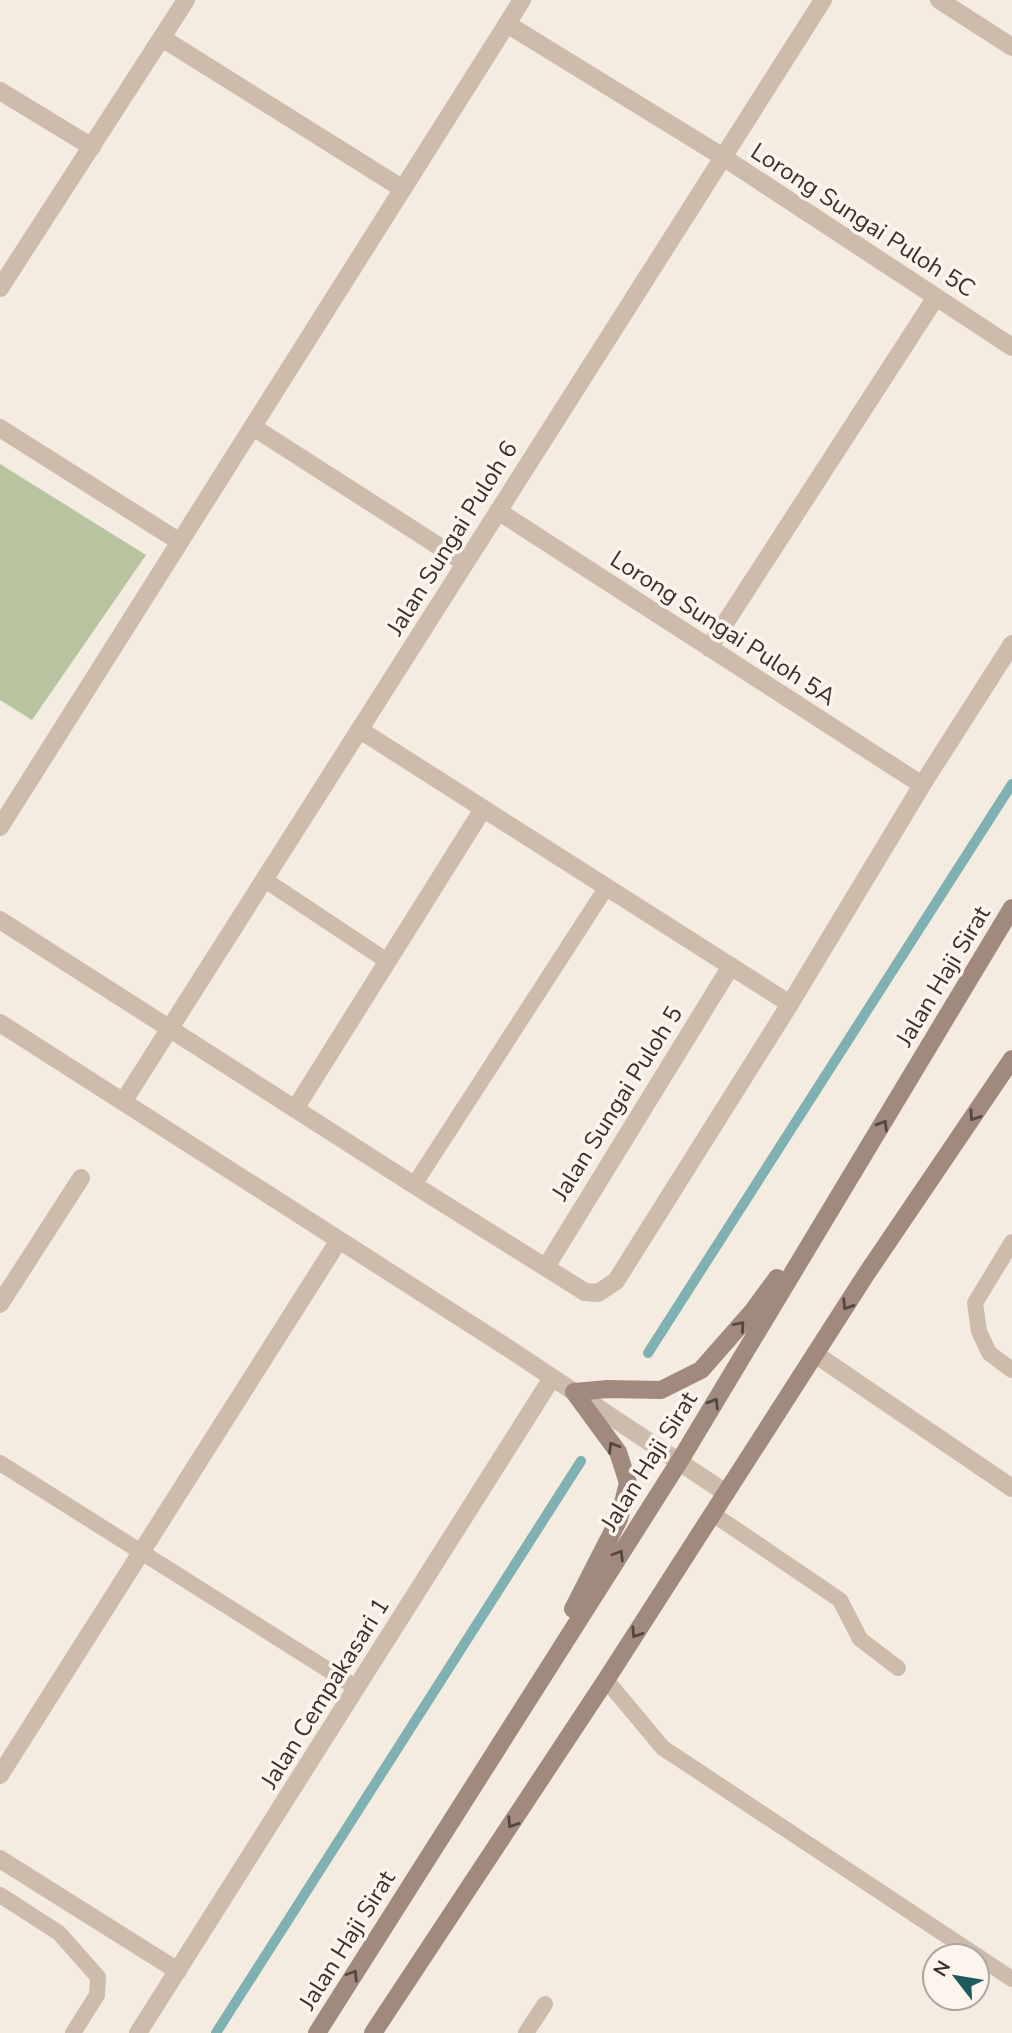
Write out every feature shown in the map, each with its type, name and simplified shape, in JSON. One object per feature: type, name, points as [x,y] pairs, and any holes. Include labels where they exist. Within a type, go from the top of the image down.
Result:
[{"type":"main road","name":"Jalan Haji Sirat","points":[[317,2033],[679,1462],[1012,908]]},
{"type":"main road","points":[[373,2033],[606,1680],[867,1273],[1012,1059]]},
{"type":"main road","points":[[574,1392],[608,1389],[661,1390],[701,1370],[752,1312],[864,1155]]},
{"type":"main road","points":[[470,1791],[580,1595],[619,1519],[628,1483],[618,1452],[574,1392]]},
{"type":"street","points":[[0,288],[187,0]]},
{"type":"street","points":[[0,827],[522,0]]},
{"type":"street","name":"Jalan Sungai Puloh 6","points":[[123,1102],[823,0]]},
{"type":"street","points":[[939,0],[1012,47]]},
{"type":"street","name":"Lorong Sungai Puloh 5C","points":[[507,24],[723,157],[1012,347]]},
{"type":"street","points":[[162,37],[403,189]]},
{"type":"street","points":[[0,91],[92,146]]},
{"type":"street","points":[[709,648],[936,297]]},
{"type":"street","points":[[253,427],[465,563]]},
{"type":"street","points":[[0,428],[180,542]]},
{"type":"street","name":"Lorong Sungai Puloh 5A","points":[[498,511],[922,785]]},
{"type":"street","points":[[0,920],[585,1292],[598,1293],[616,1281],[1012,644]]},
{"type":"street","points":[[360,730],[790,1004]]},
{"type":"street","points":[[295,1109],[483,809]]},
{"type":"street","name":"Jalan Sungai Puloh 5","points":[[546,1267],[730,966]]},
{"type":"street","points":[[0,1023],[574,1392],[726,1493]]},
{"type":"street","points":[[0,1304],[81,1178]]},
{"type":"street","points":[[0,1775],[339,1240]]},
{"type":"street","points":[[815,1354],[1012,1488]]},
{"type":"street","name":"Jalan Cempakasari 1","points":[[138,2033],[552,1378]]},
{"type":"street","points":[[0,1858],[178,1971]]},
{"type":"lane","points":[[265,880],[387,961]]},
{"type":"lane","points":[[414,1185],[606,888]]},
{"type":"lane","points":[[1012,1242],[975,1303],[979,1331],[989,1353],[1012,1370]]},
{"type":"lane","points":[[0,1463],[357,1688]]},
{"type":"lane","points":[[713,1514],[840,1600],[859,1639],[898,1668]]},
{"type":"lane","points":[[606,1680],[663,1748],[1012,1979]]},
{"type":"lane","points":[[0,1895],[59,1933],[98,1977],[97,1995],[73,2033]]},
{"type":"lane","points":[[526,2033],[545,2004]]},
{"type":"green space","points":[[0,464],[146,555],[32,720],[0,700]]},
{"type":"waterway","points":[[648,1353],[1012,784]]},
{"type":"waterway","points":[[216,2033],[581,1461]]}]
